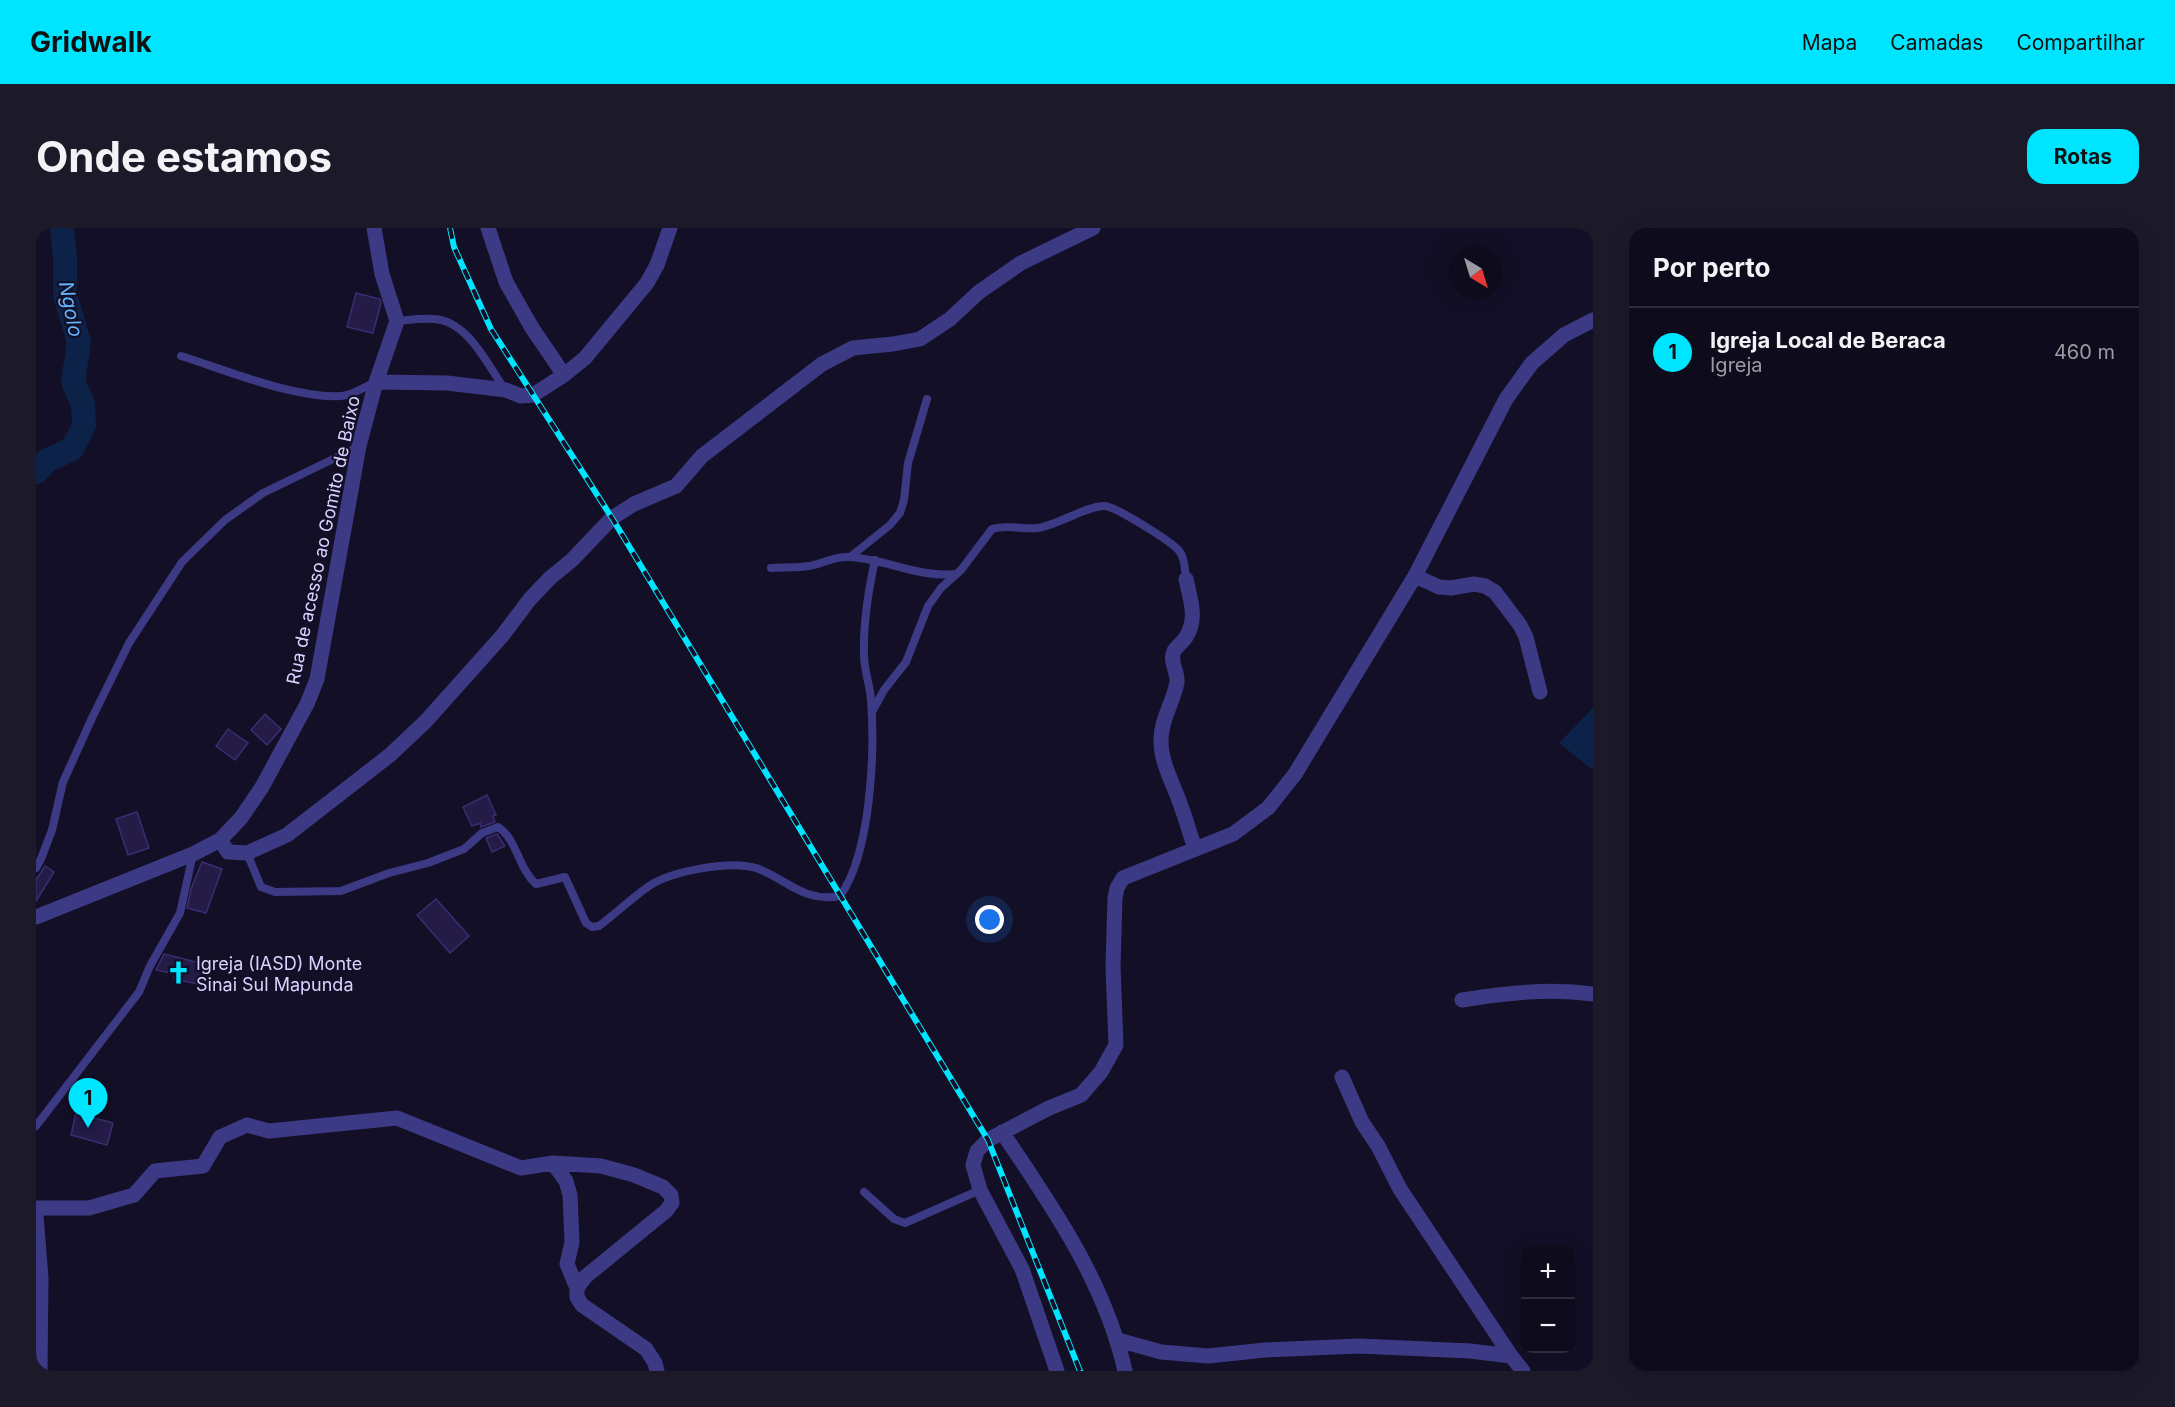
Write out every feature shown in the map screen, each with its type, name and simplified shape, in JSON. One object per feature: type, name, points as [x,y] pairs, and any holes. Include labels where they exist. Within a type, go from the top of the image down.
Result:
[{"type":"street","points":[[374,228],[382,274],[397,321]]},
{"type":"street","points":[[376,382],[447,383],[506,390],[521,396],[533,395],[585,358],[647,283],[657,266],[670,228]]},
{"type":"street","points":[[220,840],[228,852],[248,853],[287,835],[390,754],[426,721],[502,636],[543,585],[572,560],[612,518],[634,504],[676,486],[702,456],[822,363],[853,348],[920,339],[951,319],[979,292],[1021,263],[1092,228]]},
{"type":"street","points":[[494,232],[506,282],[564,375]]},
{"type":"street","points":[[1058,1371],[1022,1269],[980,1190],[973,1165],[977,1151],[988,1140],[1002,1132],[1081,1095],[1101,1072],[1116,1045],[1113,967],[1117,888],[1122,878],[1233,834],[1268,808],[1295,774],[1414,576],[1506,399],[1532,363],[1564,335],[1593,320]]},
{"type":"street","name":"Rua de acesso ao Gomito de Baixo","points":[[36,917],[193,854],[220,840],[241,818],[262,787],[307,704],[317,679],[359,446],[376,382],[397,321]]},
{"type":"street","points":[[1414,576],[1439,587],[1451,588],[1474,584],[1485,586],[1495,592],[1520,625],[1526,637],[1540,692]]},
{"type":"street","points":[[1186,579],[1192,624],[1174,651],[1172,661],[1177,676],[1175,692],[1161,738],[1163,758],[1195,848]]},
{"type":"street","points":[[1462,1000],[1520,991],[1574,991],[1593,994]]},
{"type":"street","points":[[1342,1077],[1362,1122],[1400,1189],[1523,1371]]},
{"type":"street","points":[[36,1208],[89,1208],[134,1195],[155,1171],[203,1166],[220,1137],[247,1125],[269,1131],[398,1118],[521,1168],[553,1163],[601,1166],[634,1175],[663,1187],[671,1195],[672,1203],[666,1211],[585,1277],[577,1288]]},
{"type":"street","points":[[1002,1132],[1076,1245],[1118,1340],[1125,1371]]},
{"type":"street","points":[[553,1163],[566,1181],[570,1195],[572,1242],[567,1264],[577,1288],[577,1297],[582,1305],[646,1349],[657,1371]]},
{"type":"street","points":[[36,1215],[41,1278],[40,1371]]},
{"type":"street","points":[[1118,1340],[1161,1352],[1208,1356],[1265,1350],[1359,1346],[1470,1351],[1511,1356]]},
{"type":"lane","points":[[397,321],[435,319],[452,324],[466,335],[506,390]]},
{"type":"lane","points":[[181,356],[308,394],[343,397],[376,382]]},
{"type":"lane","points":[[850,557],[890,525],[900,513],[904,500],[908,463],[927,399]]},
{"type":"lane","points":[[36,868],[52,830],[63,782],[92,718],[129,644],[182,562],[225,520],[263,493],[359,446]]},
{"type":"lane","points":[[872,714],[884,690],[906,662],[928,606],[941,588],[957,574],[992,529],[1000,526],[1023,529],[1041,527],[1106,506],[1142,524],[1173,546],[1180,553],[1186,579]]},
{"type":"lane","points":[[771,568],[811,566],[834,557],[850,557],[874,560],[920,573],[957,574]]},
{"type":"lane","points":[[248,853],[261,887],[275,892],[341,891],[464,849],[482,833],[498,827],[507,832],[520,863],[529,878],[536,884],[565,878],[586,923],[592,927],[599,926],[651,885],[710,866],[733,865],[756,868],[801,892],[825,899],[840,896],[848,885],[866,821],[872,714],[864,657],[864,612],[874,560]]},
{"type":"lane","points":[[36,1126],[139,992],[150,966],[180,913],[193,854]]},
{"type":"lane","points":[[864,1192],[894,1219],[905,1223],[980,1190]]},
{"type":"water","points":[[1593,708],[1593,770],[1559,743]]},
{"type":"building","points":[[356,293],[380,299],[373,333],[347,327]]},
{"type":"building","points":[[265,714],[281,729],[267,745],[251,730]]},
{"type":"building","points":[[228,729],[248,743],[235,760],[216,746]]},
{"type":"building","points":[[487,795],[496,815],[493,816],[495,822],[481,827],[480,823],[472,826],[463,807]]},
{"type":"building","points":[[137,812],[149,848],[128,855],[116,819]]},
{"type":"building","points":[[497,834],[505,846],[492,852],[486,838]]},
{"type":"building","points":[[202,862],[222,869],[206,913],[187,908],[191,889]]},
{"type":"building","points":[[45,866],[54,872],[36,901],[36,880]]},
{"type":"building","points":[[436,899],[469,936],[450,953],[417,915]]},
{"type":"building","points":[[164,954],[208,965],[203,985],[174,979],[175,974],[156,970]]},
{"type":"building","points":[[76,1113],[113,1123],[107,1145],[71,1135]]},
{"type":"waterway","name":"Ngolo","points":[[36,472],[48,460],[72,449],[84,426],[83,404],[73,382],[79,342],[65,295],[62,228]]},
{"type":"railway","points":[[450,228],[454,247],[491,329],[612,518],[988,1140],[1080,1371]]},
{"type":"place","name":"Igreja (IASD) Monte Sinai Sul Mapunda","points":[[178,973]]},
{"type":"place","name":"Igreja Local de Beraca","points":[[88,1128]]}]
